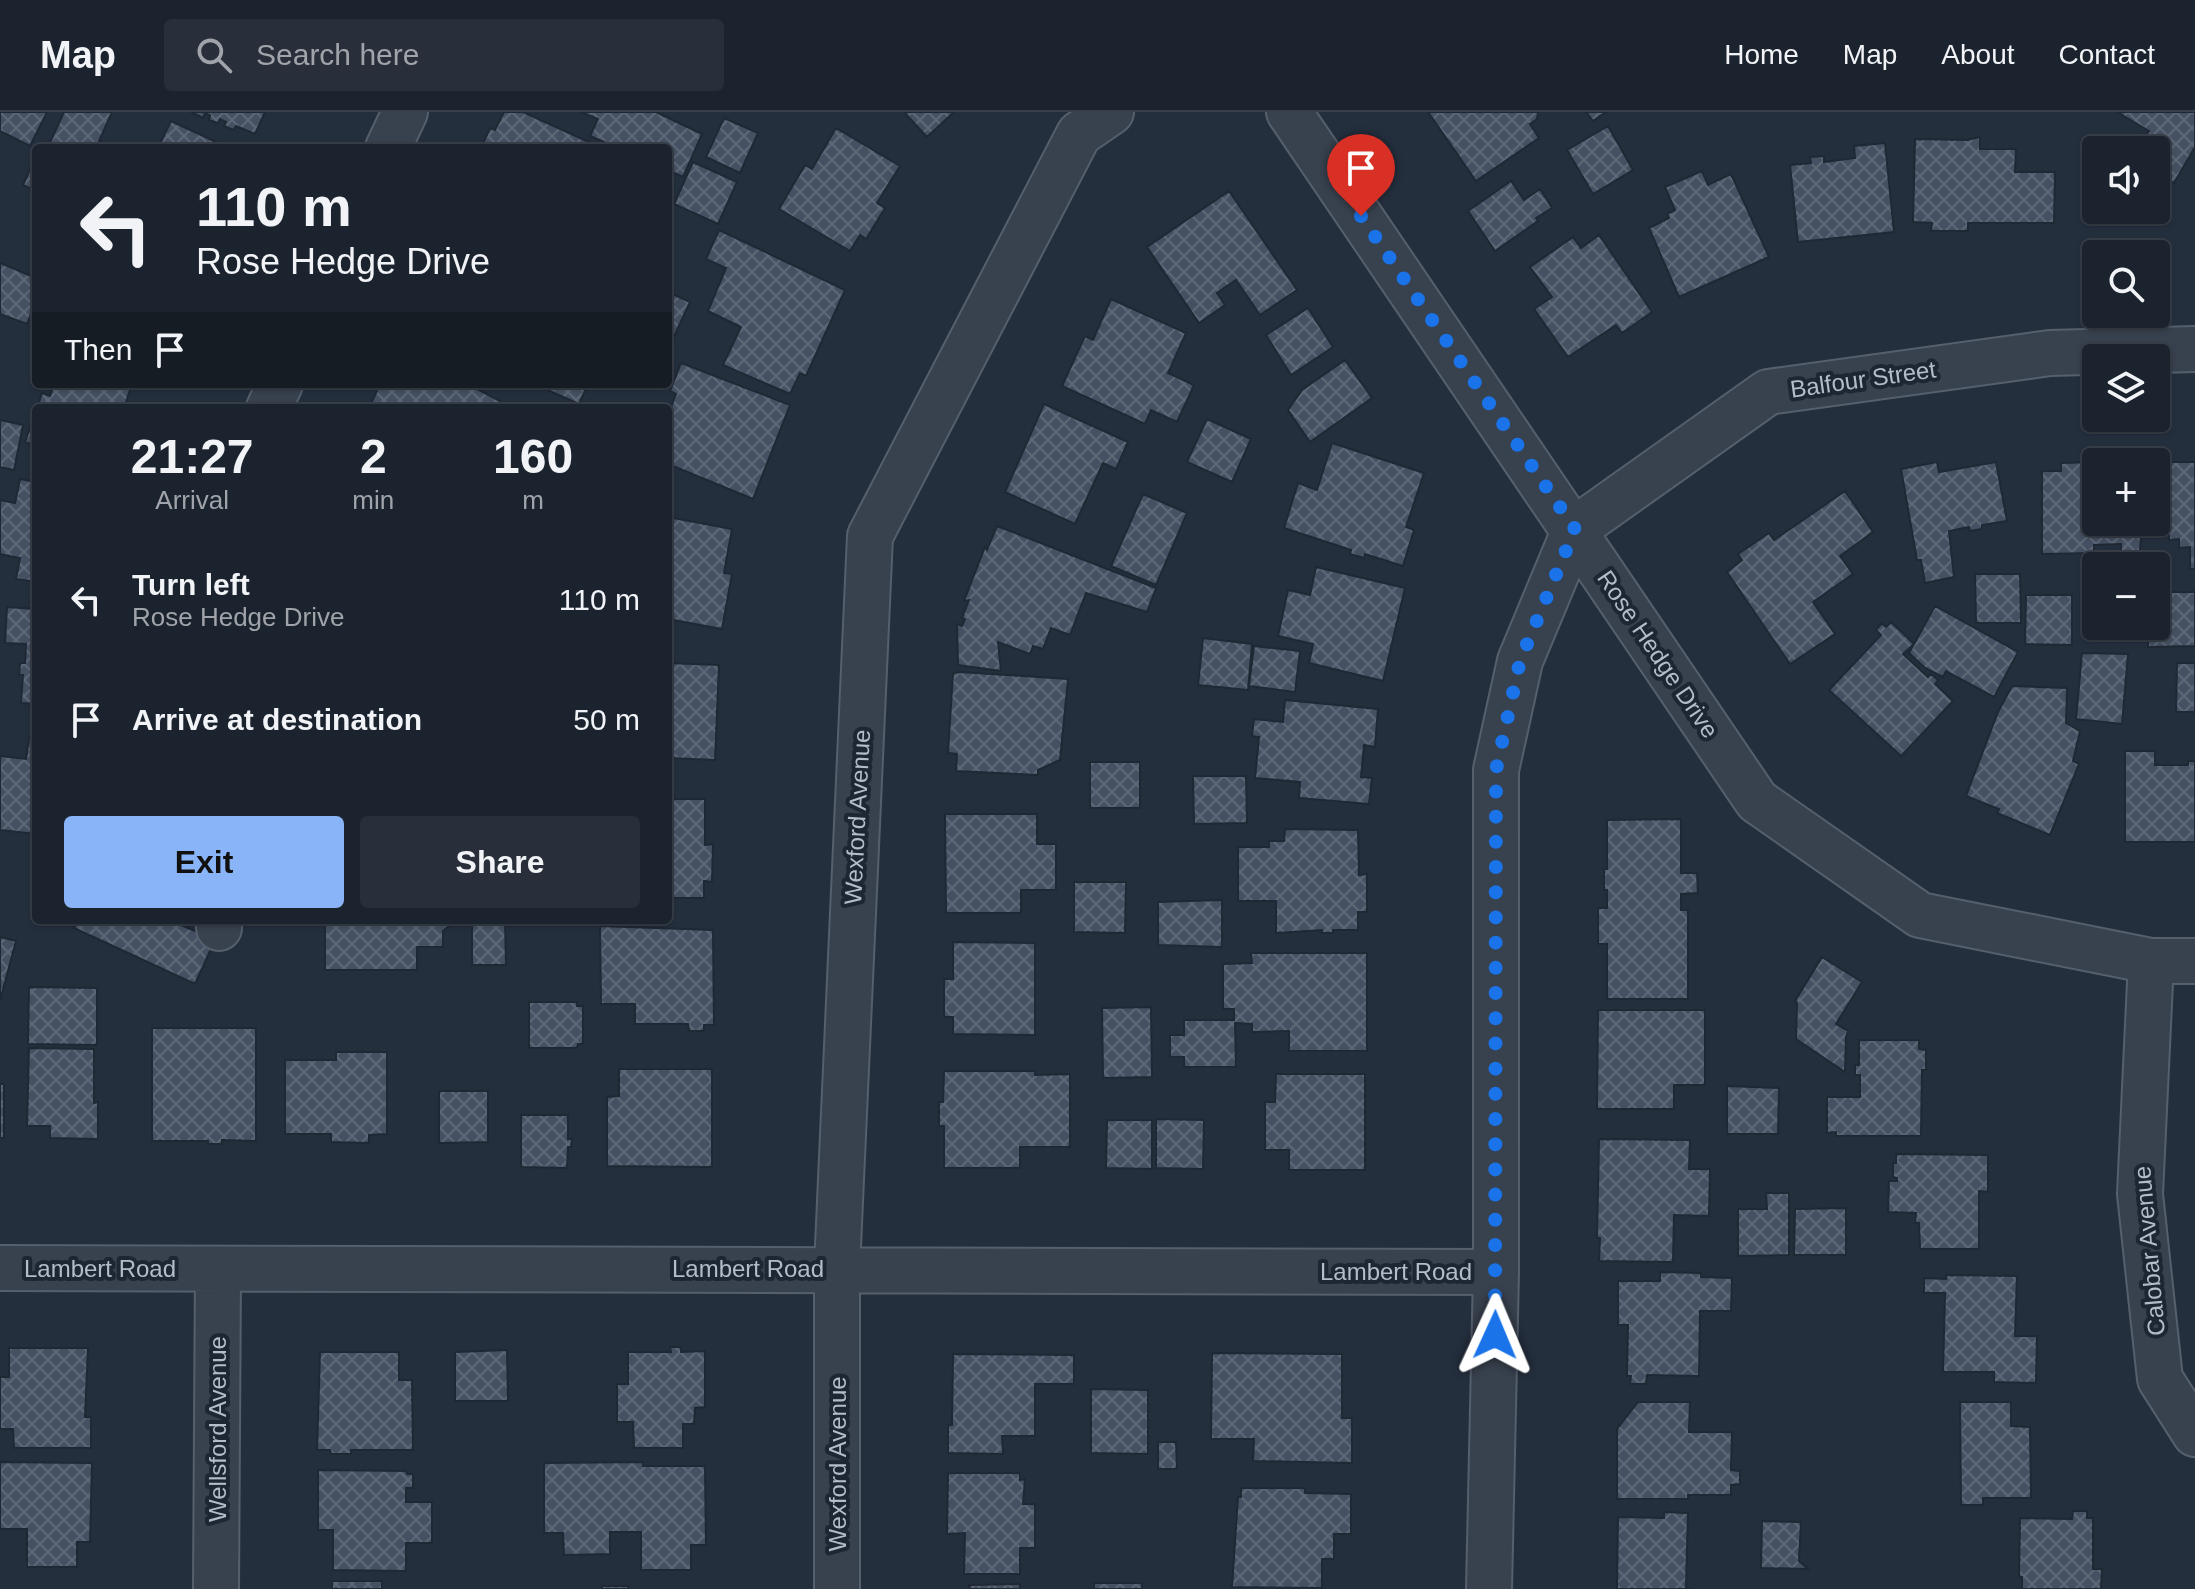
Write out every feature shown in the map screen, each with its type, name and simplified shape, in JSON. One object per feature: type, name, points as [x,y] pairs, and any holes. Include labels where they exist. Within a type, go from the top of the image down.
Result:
[{"type":"street","points":[[390,144],[405,112]]},
{"type":"street","name":"Wexford Avenue","points":[[837,1589],[837,1268],[870,536],[1079,134],[1111,112]]},
{"type":"street","name":"Rose Hedge Drive","points":[[1289,112],[1757,801],[1920,915],[2151,961],[2195,961]]},
{"type":"street","name":"Balfour Street","points":[[1575,529],[1768,392],[2050,353],[2195,349]]},
{"type":"street","points":[[1489,1589],[1496,1272],[1496,770],[1520,661],[1575,529]]},
{"type":"street","name":"Calobar Avenue","points":[[2151,961],[2140,1194],[2160,1379],[2195,1434]]},
{"type":"street","name":"Lambert Road","points":[[0,1268],[1496,1272]]},
{"type":"street","name":"Wellsford Avenue","points":[[216,1589],[218,1269]]},
{"type":"building","points":[[0,112],[47,112],[30,146],[0,131]]},
{"type":"building","points":[[64,112],[112,112],[99,141],[105,144],[49,144]]},
{"type":"building","points":[[191,112],[265,112],[255,134],[236,126],[233,130],[224,126],[226,122],[220,119],[218,123],[209,120],[210,115],[205,113],[203,118]]},
{"type":"building","points":[[504,112],[523,112],[591,143],[483,144],[490,128],[495,130]]},
{"type":"building","points":[[581,112],[656,112],[702,134],[683,177],[672,172],[672,144],[609,144],[590,136],[598,119]]},
{"type":"building","points":[[904,112],[954,112],[927,137]]},
{"type":"building","points":[[1428,112],[1538,112],[1537,119],[1530,124],[1539,138],[1476,181]]},
{"type":"building","points":[[1586,112],[1606,112],[1593,121]]},
{"type":"building","points":[[2117,112],[2195,112],[2195,147],[2174,183],[2170,181],[2170,136],[2146,136],[2149,131]]},
{"type":"building","points":[[724,118],[758,133],[740,173],[706,157]]},
{"type":"building","points":[[171,121],[220,144],[160,144]]},
{"type":"building","points":[[1608,126],[1633,170],[1593,194],[1567,150]]},
{"type":"building","points":[[836,128],[900,166],[877,203],[885,208],[866,239],[860,235],[850,251],[779,209],[805,165],[812,169]]},
{"type":"building","points":[[1980,137],[1980,149],[2016,149],[2015,172],[2055,172],[2054,223],[1968,223],[1968,231],[1931,231],[1932,223],[1913,222],[1915,139],[1967,140]]},
{"type":"building","points":[[1885,143],[1894,232],[1798,242],[1790,165],[1811,163],[1810,157],[1824,156],[1824,162],[1855,158],[1854,146]]},
{"type":"building","points":[[693,162],[737,182],[718,224],[674,204]]},
{"type":"building","points":[[32,165],[32,189],[23,185]]},
{"type":"building","points":[[1702,171],[1708,185],[1731,174],[1769,257],[1679,297],[1649,228],[1669,218],[1667,214],[1675,210],[1665,187]]},
{"type":"building","points":[[1511,181],[1524,200],[1540,189],[1552,208],[1495,251],[1468,211]]},
{"type":"building","points":[[1229,191],[1297,290],[1260,315],[1236,280],[1217,293],[1225,305],[1199,323],[1147,247]]},
{"type":"building","points":[[719,230],[845,290],[806,376],[800,373],[790,394],[723,365],[741,327],[708,311],[726,268],[706,259]]},
{"type":"building","points":[[1599,235],[1652,312],[1622,333],[1616,325],[1568,357],[1534,309],[1552,297],[1530,267],[1573,237],[1581,248]]},
{"type":"building","points":[[0,263],[32,276],[32,311],[27,324],[0,314]]},
{"type":"building","points":[[672,294],[690,302],[672,341]]},
{"type":"building","points":[[1111,299],[1186,333],[1168,373],[1194,385],[1177,422],[1151,410],[1145,424],[1062,386],[1085,336],[1093,340]]},
{"type":"building","points":[[1308,308],[1333,347],[1291,375],[1266,335]]},
{"type":"building","points":[[1345,360],[1372,398],[1310,442],[1288,410],[1302,390]]},
{"type":"building","points":[[681,363],[790,405],[753,499],[672,466],[672,404],[676,394],[670,391]]},
{"type":"building","points":[[53,388],[131,388],[125,404],[38,404],[42,393],[50,396]]},
{"type":"building","points":[[378,388],[477,388],[500,401],[499,404],[371,404]]},
{"type":"building","points":[[543,388],[586,388],[579,404]]},
{"type":"building","points":[[1044,404],[1128,442],[1116,469],[1103,463],[1075,524],[1005,492]]},
{"type":"building","points":[[1207,419],[1251,439],[1232,482],[1187,462]]},
{"type":"building","points":[[0,420],[23,425],[14,470],[0,467]]},
{"type":"building","points":[[32,422],[32,445],[25,442]]},
{"type":"building","points":[[1332,443],[1424,473],[1406,527],[1414,530],[1403,566],[1365,554],[1364,558],[1350,554],[1351,550],[1284,528],[1298,483],[1317,490]]},
{"type":"building","points":[[1937,462],[1939,472],[1996,462],[2007,521],[1982,525],[1982,529],[1970,531],[1969,527],[1949,531],[1954,577],[1925,583],[1921,560],[1917,560],[1901,469]]},
{"type":"building","points":[[2082,462],[2082,536],[2141,536],[2140,552],[2121,552],[2121,544],[2094,545],[2094,552],[2042,554],[2042,471],[2061,471],[2061,463]]},
{"type":"building","points":[[2170,462],[2195,462],[2195,569],[2190,569],[2190,547],[2179,548],[2179,539],[2169,540]]},
{"type":"building","points":[[20,479],[32,481],[32,581],[16,579],[20,558],[0,554],[0,500],[15,503]]},
{"type":"building","points":[[1845,491],[1873,532],[1840,556],[1853,574],[1813,602],[1835,634],[1790,664],[1727,572],[1742,560],[1738,554],[1769,533],[1774,540]]},
{"type":"building","points":[[1143,494],[1187,513],[1156,585],[1111,566]]},
{"type":"building","points":[[672,518],[732,529],[724,573],[732,574],[722,629],[672,620]]},
{"type":"building","points":[[997,526],[1156,588],[1147,612],[1086,593],[1070,635],[1051,628],[1043,649],[1033,646],[1030,654],[998,642],[1001,671],[958,665],[957,624],[962,626],[965,619],[962,618],[969,600],[964,601],[985,547],[987,550]]},
{"type":"building","points":[[1316,567],[1405,588],[1383,681],[1309,663],[1313,644],[1278,636],[1288,590],[1310,595]]},
{"type":"building","points":[[1975,574],[2020,574],[2021,623],[1976,623]]},
{"type":"building","points":[[2170,592],[2195,592],[2195,646],[2148,647],[2148,640],[2170,640]]},
{"type":"building","points":[[2026,595],[2072,595],[2072,645],[2025,644]]},
{"type":"building","points":[[1935,606],[2018,652],[1994,697],[1946,671],[1943,677],[1925,668],[1909,653]]},
{"type":"building","points":[[7,607],[32,609],[32,704],[21,703],[23,675],[19,675],[20,663],[25,663],[26,644],[5,643]]},
{"type":"building","points":[[1891,622],[1914,644],[1903,654],[1928,677],[1931,674],[1938,680],[1935,684],[1953,701],[1901,756],[1829,690],[1881,635],[1876,630],[1882,623],[1886,627]]},
{"type":"building","points":[[1203,638],[1252,644],[1248,690],[1198,685]]},
{"type":"building","points":[[1254,646],[1300,651],[1295,692],[1249,686]]},
{"type":"building","points":[[2082,653],[2128,654],[2122,724],[2076,719]]},
{"type":"building","points":[[672,663],[719,665],[715,760],[672,758]]},
{"type":"building","points":[[2177,663],[2195,663],[2195,712],[2176,712]]},
{"type":"building","points":[[953,673],[1068,679],[1060,760],[1038,770],[1038,775],[956,771],[957,754],[948,753]]},
{"type":"building","points":[[2012,686],[2067,688],[2066,723],[2080,731],[2073,761],[2079,764],[2050,835],[1966,796],[1998,712]]},
{"type":"building","points":[[1285,700],[1378,709],[1375,747],[1364,745],[1361,777],[1372,778],[1369,804],[1299,798],[1300,782],[1255,778],[1259,737],[1252,736],[1254,719],[1283,722]]},
{"type":"building","points":[[29,738],[32,738],[32,834],[0,830],[0,756],[26,759]]},
{"type":"building","points":[[2125,751],[2155,751],[2155,765],[2188,765],[2188,761],[2195,761],[2195,842],[2125,842]]},
{"type":"building","points":[[1090,762],[1140,762],[1140,808],[1090,808]]},
{"type":"building","points":[[1193,776],[1246,776],[1247,823],[1194,824]]},
{"type":"building","points":[[672,799],[705,799],[705,845],[713,844],[712,882],[704,881],[704,898],[672,898]]},
{"type":"building","points":[[945,814],[1037,814],[1037,844],[1056,844],[1056,890],[1021,890],[1021,913],[946,913]]},
{"type":"building","points":[[1681,819],[1681,873],[1697,873],[1698,893],[1681,894],[1681,910],[1688,910],[1688,999],[1607,999],[1607,944],[1598,944],[1598,908],[1607,908],[1604,869],[1607,869],[1607,820]]},
{"type":"building","points":[[1285,829],[1358,830],[1359,875],[1367,874],[1367,912],[1358,912],[1358,930],[1276,933],[1276,901],[1238,901],[1238,847],[1269,847],[1269,841],[1284,841]]},
{"type":"building","points":[[1074,882],[1126,882],[1125,933],[1074,932]]},
{"type":"building","points":[[1222,900],[1222,947],[1158,945],[1158,902]]},
{"type":"building","points":[[76,924],[179,924],[215,940],[195,984],[74,928]]},
{"type":"building","points":[[325,924],[449,924],[443,931],[443,947],[417,947],[417,970],[325,970]]},
{"type":"building","points":[[472,924],[505,924],[506,965],[472,965]]},
{"type":"building","points":[[600,926],[713,930],[714,1025],[704,1025],[704,1031],[689,1031],[688,1024],[635,1024],[635,1004],[601,1004]]},
{"type":"building","points":[[0,937],[16,941],[0,1001]]},
{"type":"building","points":[[953,942],[1035,943],[1035,1035],[953,1034],[953,1017],[944,1017],[944,979],[953,979]]},
{"type":"building","points":[[1251,953],[1367,953],[1367,1051],[1289,1051],[1289,1031],[1252,1032],[1252,1024],[1235,1023],[1236,1067],[1184,1067],[1184,1057],[1170,1057],[1170,1035],[1184,1035],[1184,1020],[1234,1020],[1234,1009],[1223,1009],[1223,964],[1252,963]]},
{"type":"building","points":[[1822,957],[1862,982],[1836,1024],[1848,1031],[1845,1072],[1796,1039],[1795,1001]]},
{"type":"building","points":[[29,987],[97,988],[97,1045],[28,1044]]},
{"type":"building","points":[[529,1002],[577,1002],[577,1006],[583,1006],[583,1044],[578,1044],[577,1048],[529,1048]]},
{"type":"building","points":[[1151,1007],[1152,1077],[1103,1078],[1102,1008]]},
{"type":"building","points":[[1598,1010],[1705,1010],[1705,1085],[1674,1085],[1674,1109],[1597,1109]]},
{"type":"building","points":[[152,1028],[256,1028],[256,1141],[222,1140],[222,1144],[208,1144],[208,1141],[152,1141]]},
{"type":"building","points":[[1859,1040],[1919,1040],[1919,1049],[1926,1050],[1926,1070],[1922,1070],[1921,1136],[1836,1136],[1836,1132],[1827,1133],[1827,1097],[1860,1097],[1860,1075],[1855,1075],[1855,1065],[1859,1065]]},
{"type":"building","points":[[29,1048],[94,1049],[98,1139],[50,1138],[50,1126],[27,1126]]},
{"type":"building","points":[[336,1052],[387,1052],[387,1134],[369,1135],[369,1143],[331,1142],[331,1134],[285,1134],[285,1060],[336,1060]]},
{"type":"building","points":[[619,1069],[712,1069],[712,1167],[607,1166],[607,1097],[619,1096]]},
{"type":"building","points":[[944,1071],[1070,1074],[1070,1147],[1020,1147],[1020,1168],[944,1168],[944,1126],[939,1126],[939,1102],[943,1102]]},
{"type":"building","points":[[1276,1074],[1365,1074],[1365,1170],[1289,1170],[1289,1150],[1265,1150],[1265,1102],[1275,1102]]},
{"type":"building","points":[[0,1084],[4,1084],[4,1138],[0,1138]]},
{"type":"building","points":[[1727,1086],[1779,1088],[1778,1134],[1727,1134]]},
{"type":"building","points":[[439,1091],[488,1091],[488,1142],[439,1143]]},
{"type":"building","points":[[521,1115],[568,1115],[568,1139],[572,1139],[571,1147],[568,1147],[567,1168],[521,1167]]},
{"type":"building","points":[[1156,1119],[1204,1120],[1203,1169],[1156,1168]]},
{"type":"building","points":[[1107,1120],[1152,1120],[1152,1169],[1106,1168]]},
{"type":"building","points":[[1599,1139],[1690,1140],[1689,1169],[1710,1169],[1709,1216],[1674,1215],[1673,1262],[1599,1261]]},
{"type":"building","points":[[1896,1154],[1988,1155],[1988,1192],[1979,1191],[1979,1249],[1920,1249],[1916,1213],[1888,1212],[1889,1181],[1897,1181],[1893,1177]]},
{"type":"building","points":[[1766,1193],[1789,1193],[1789,1255],[1738,1256],[1738,1209],[1767,1209]]},
{"type":"building","points":[[1846,1208],[1846,1255],[1794,1255],[1795,1209]]},
{"type":"building","points":[[1660,1272],[1701,1273],[1701,1277],[1732,1278],[1731,1311],[1700,1311],[1699,1376],[1647,1375],[1646,1384],[1630,1384],[1631,1376],[1627,1376],[1628,1325],[1618,1325],[1618,1281],[1660,1281]]},
{"type":"building","points":[[1946,1275],[2017,1276],[2015,1336],[2037,1336],[2036,1383],[1994,1382],[1994,1372],[1943,1372],[1945,1293],[1924,1293],[1924,1278],[1946,1279]]},
{"type":"building","points":[[670,1347],[681,1347],[681,1352],[705,1351],[705,1407],[695,1408],[694,1424],[683,1424],[683,1448],[634,1448],[633,1422],[617,1422],[617,1384],[628,1384],[628,1352],[671,1352]]},
{"type":"building","points":[[9,1348],[88,1348],[85,1417],[91,1417],[91,1448],[14,1448],[13,1429],[0,1429],[0,1377],[9,1377]]},
{"type":"building","points":[[507,1350],[508,1401],[455,1401],[455,1352]]},
{"type":"building","points":[[320,1352],[399,1352],[399,1380],[412,1380],[413,1450],[351,1450],[351,1454],[331,1454],[330,1450],[317,1450]]},
{"type":"building","points":[[1212,1353],[1342,1354],[1342,1418],[1352,1418],[1352,1463],[1253,1461],[1254,1439],[1211,1439]]},
{"type":"building","points":[[953,1354],[1074,1355],[1074,1384],[1035,1384],[1035,1436],[1002,1436],[1003,1454],[948,1453],[948,1425],[952,1425]]},
{"type":"building","points":[[1091,1389],[1148,1390],[1148,1454],[1091,1453]]},
{"type":"building","points":[[1638,1402],[1690,1402],[1689,1432],[1732,1432],[1731,1470],[1740,1471],[1740,1484],[1731,1485],[1731,1495],[1688,1495],[1688,1499],[1617,1499],[1617,1429]]},
{"type":"building","points":[[1960,1402],[2011,1402],[2011,1426],[2030,1427],[2031,1498],[1983,1498],[1983,1505],[1961,1505]]},
{"type":"building","points":[[1158,1442],[1176,1442],[1177,1469],[1158,1469]]},
{"type":"building","points":[[0,1462],[92,1463],[90,1542],[77,1542],[77,1567],[27,1567],[27,1529],[0,1529]]},
{"type":"building","points":[[643,1462],[643,1466],[705,1466],[706,1545],[691,1545],[691,1570],[641,1570],[641,1532],[610,1532],[610,1554],[564,1555],[563,1533],[544,1533],[544,1463]]},
{"type":"building","points":[[318,1470],[406,1471],[413,1474],[413,1488],[406,1488],[406,1502],[432,1502],[432,1543],[406,1543],[406,1571],[333,1570],[333,1530],[318,1530]]},
{"type":"building","points":[[948,1473],[1020,1473],[1020,1480],[1025,1479],[1023,1504],[1035,1504],[1035,1548],[1020,1548],[1020,1574],[964,1574],[965,1533],[947,1534]]},
{"type":"building","points":[[1241,1488],[1305,1488],[1305,1493],[1351,1494],[1351,1534],[1334,1534],[1334,1559],[1322,1559],[1322,1588],[1232,1587]]},
{"type":"building","points":[[2073,1511],[2087,1511],[2087,1518],[2093,1518],[2093,1569],[2102,1569],[2101,1589],[2022,1589],[2022,1577],[2019,1577],[2020,1518],[2072,1519]]},
{"type":"building","points":[[1664,1512],[1688,1513],[1686,1587],[1689,1589],[1617,1589],[1618,1517],[1664,1518]]},
{"type":"building","points":[[1762,1521],[1801,1522],[1799,1561],[1808,1569],[1761,1568]]},
{"type":"building","points":[[332,1581],[382,1581],[382,1589],[332,1589]]},
{"type":"building","points":[[1094,1583],[1142,1583],[1142,1589],[1094,1589]]},
{"type":"building","points":[[1020,1584],[1020,1589],[970,1589],[969,1585]]},
{"type":"building","points":[[602,1586],[628,1586],[628,1589],[602,1589]]},
{"type":"route","points":[[1361,216],[1575,529],[1520,661],[1496,770],[1495,1335]]}]
